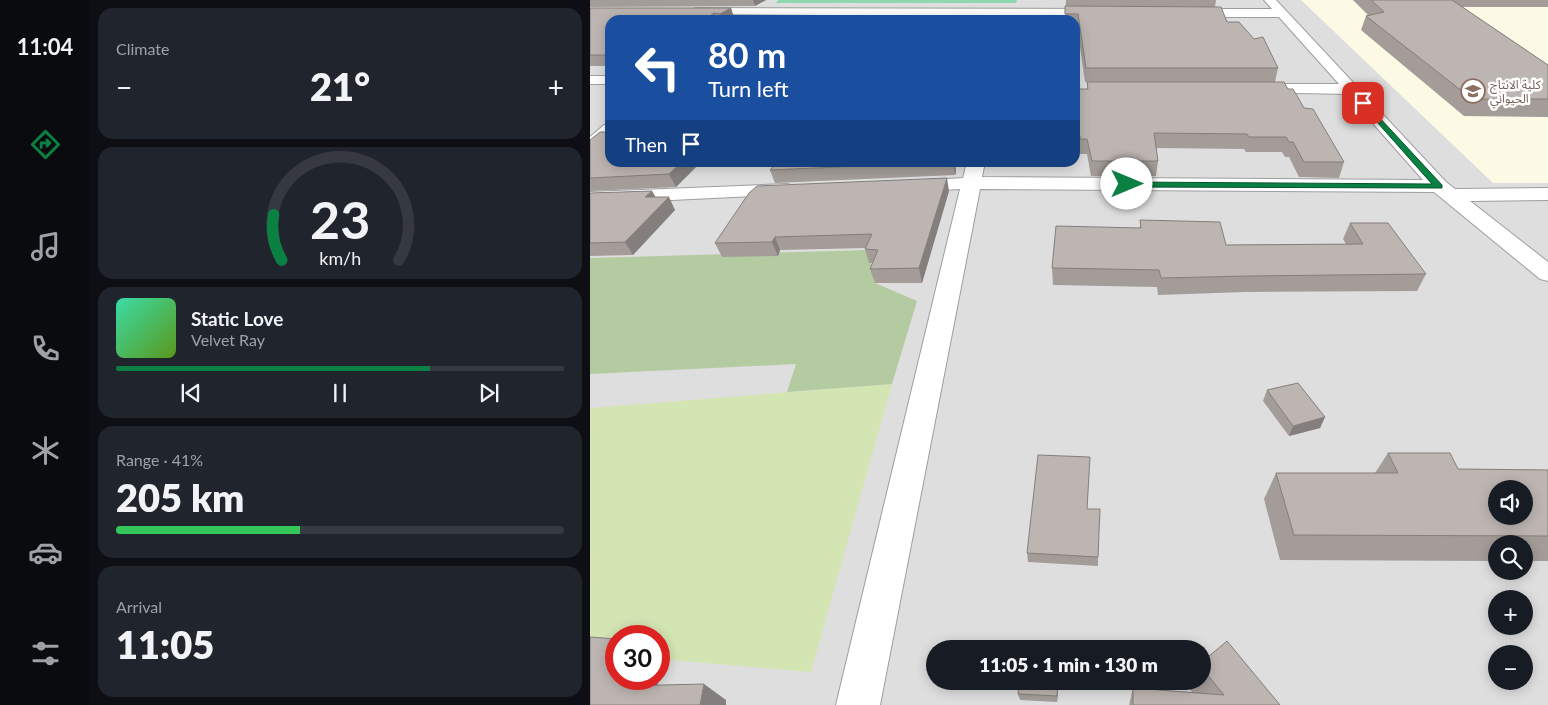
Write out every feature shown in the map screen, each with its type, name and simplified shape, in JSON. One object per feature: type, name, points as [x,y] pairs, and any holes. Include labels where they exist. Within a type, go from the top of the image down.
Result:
[{"type":"street","points":[[745,15],[766,0]]},
{"type":"street","points":[[1011,15],[1022,0]]},
{"type":"street","points":[[1175,13],[1276,6],[1444,190],[1548,274]]},
{"type":"street","points":[[679,12],[945,15]]},
{"type":"street","points":[[1046,15],[1117,13]]},
{"type":"street","points":[[590,80],[605,80]]},
{"type":"street","points":[[1242,89],[1351,89]]},
{"type":"street","points":[[858,705],[974,173]]},
{"type":"street","points":[[893,186],[974,173],[1548,194]]},
{"type":"street","points":[[590,198],[805,190]]},
{"type":"shaded area","points":[[590,0],[1548,0],[1548,705],[590,705]]},
{"type":"shaded area","name":"كلية الانتاج الحيواني","points":[[1301,0],[1548,0],[1548,183],[1493,183]]},
{"type":"green space","points":[[779,0],[1017,0],[1016,3],[775,3]]},
{"type":"green space","points":[[977,11],[976,15],[764,15],[767,12]]},
{"type":"green space","points":[[868,250],[875,283],[917,301],[892,384],[787,392],[796,364],[590,374],[590,258]]},
{"type":"green space","points":[[892,384],[811,672],[670,660],[670,625],[605,625],[605,655],[590,654],[590,408]]},
{"type":"building","points":[[1371,0],[1452,0],[1548,65],[1548,99],[1472,99],[1366,16],[1384,12]]},
{"type":"building","points":[[1065,6],[1221,7],[1227,22],[1239,22],[1254,39],[1263,37],[1278,68],[1086,68],[1080,15],[1065,14]]},
{"type":"building","points":[[590,8],[731,8],[720,14],[714,13],[711,15],[605,15],[605,55],[590,55]]},
{"type":"building","points":[[1087,82],[1284,82],[1288,89],[1293,89],[1304,108],[1313,109],[1344,162],[1304,162],[1293,142],[1289,142],[1286,137],[1249,137],[1247,134],[1154,133],[1158,161],[1092,161],[1087,139],[1080,139],[1080,89],[1088,89]]},
{"type":"building","points":[[600,132],[605,132],[605,167],[677,167],[669,174],[590,178],[590,140]]},
{"type":"building","points":[[773,167],[839,167],[770,170]]},
{"type":"building","points":[[947,178],[919,268],[870,269],[878,250],[865,249],[872,234],[775,237],[772,242],[715,243],[749,193],[757,186]]},
{"type":"building","points":[[652,191],[645,197],[669,197],[625,242],[590,243],[590,193]]},
{"type":"building","points":[[1140,220],[1220,222],[1226,245],[1363,244],[1350,223],[1388,223],[1426,274],[1161,278],[1159,270],[1052,268],[1056,226],[1141,228]]},
{"type":"building","points":[[1298,383],[1325,417],[1293,426],[1267,390]]},
{"type":"building","points":[[1388,453],[1450,453],[1458,469],[1548,470],[1548,536],[1294,535],[1276,473],[1398,473]]},
{"type":"building","points":[[1038,455],[1090,457],[1087,509],[1100,509],[1098,557],[1027,553]]},
{"type":"building","points":[[590,637],[605,638],[605,690],[670,690],[670,685],[704,684],[700,705],[590,705]]},
{"type":"building","points":[[1227,641],[1280,705],[1133,705],[1133,690],[1224,695],[1211,679],[1211,654]]},
{"type":"building","points":[[1018,690],[1057,690],[1057,696],[1018,694]]},
{"type":"place","name":"كلية الانتاج الحيواني","points":[[1473,91]]},
{"type":"route","points":[[1127,184],[1439,186],[1363,103]]}]
